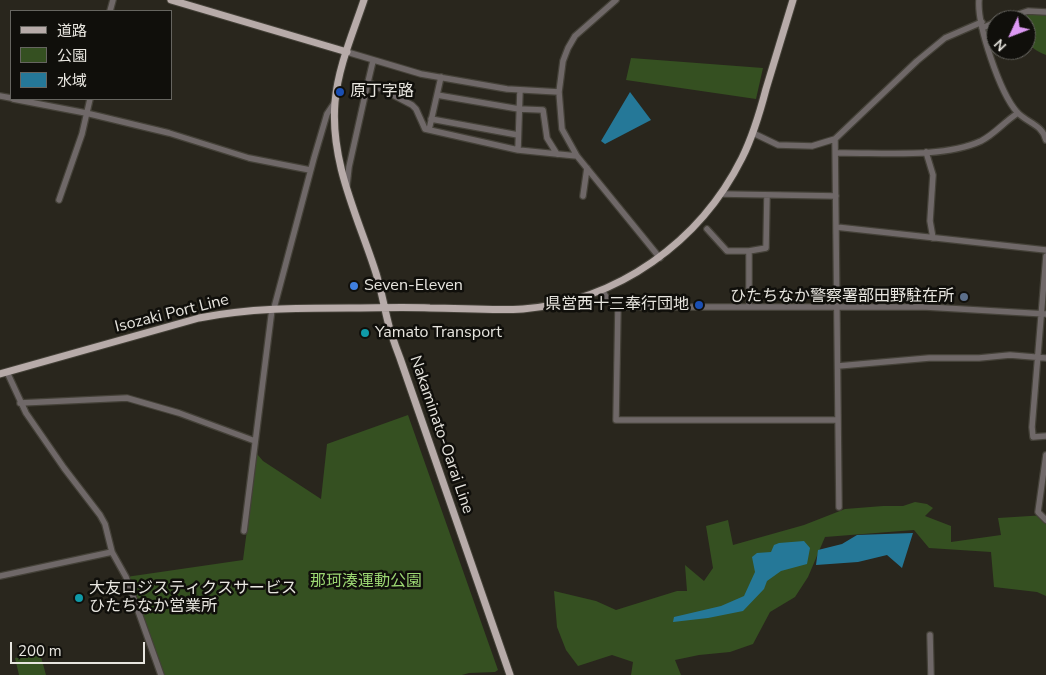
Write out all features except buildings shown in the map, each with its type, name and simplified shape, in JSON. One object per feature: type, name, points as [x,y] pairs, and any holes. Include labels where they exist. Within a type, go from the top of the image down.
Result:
[{"type":"main road","points":[[171,0],[347,52]]},
{"type":"main road","name":"Nakaminato-Oarai Line","points":[[364,0],[347,52],[335,102],[336,149],[346,187],[376,274],[400,358],[509,675]]},
{"type":"main road","name":"Isozaki Port Line","points":[[4,373],[199,318],[227,312],[273,308],[522,309],[558,303],[602,290],[660,258],[696,225],[722,194],[743,157],[753,133],[793,0]]},
{"type":"street","points":[[616,0],[576,36],[568,48],[563,61],[559,92],[562,129],[577,156],[660,258]]},
{"type":"street","points":[[979,0],[982,25],[995,68],[1012,106],[1018,113],[1043,127],[1046,140]]},
{"type":"street","points":[[753,133],[778,145],[812,146],[835,139],[917,61],[945,38],[986,24]]},
{"type":"street","points":[[347,52],[373,61],[507,90],[559,92]]},
{"type":"street","points":[[346,187],[373,61]]},
{"type":"street","points":[[429,130],[441,77]]},
{"type":"street","points":[[368,82],[412,104],[425,129],[518,150],[577,156]]},
{"type":"street","points":[[518,150],[520,90]]},
{"type":"street","points":[[437,95],[519,109],[543,110],[547,138],[557,154]]},
{"type":"street","points":[[22,100],[169,133],[249,158],[310,170]]},
{"type":"street","points":[[59,200],[82,134],[90,100]]},
{"type":"street","points":[[244,531],[273,308],[310,170],[327,114],[335,102]]},
{"type":"street","points":[[836,152],[944,151],[983,140],[1018,113]]},
{"type":"street","points":[[431,119],[518,135]]},
{"type":"street","points":[[835,139],[839,507]]},
{"type":"street","points":[[926,152],[933,175],[930,221],[933,238]]},
{"type":"street","points":[[584,196],[587,168]]},
{"type":"street","points":[[722,194],[836,196]]},
{"type":"street","points":[[707,230],[728,251],[749,251],[766,248],[767,195]]},
{"type":"street","points":[[836,228],[1046,250]]},
{"type":"street","points":[[749,251],[749,307]]},
{"type":"street","points":[[1046,256],[1043,314],[1037,356],[1033,436],[1046,436]]},
{"type":"street","points":[[602,290],[609,302],[618,307],[926,307],[1043,314]]},
{"type":"street","points":[[618,307],[616,420],[838,420]]},
{"type":"street","points":[[838,366],[929,358],[979,358],[1010,355],[1046,358]]},
{"type":"street","points":[[4,373],[20,403],[105,524],[112,552],[126,577],[161,675]]},
{"type":"street","points":[[20,403],[127,398],[179,413],[255,441]]},
{"type":"street","points":[[1046,455],[1038,512],[1046,520]]},
{"type":"street","points":[[0,576],[112,552]]},
{"type":"street","points":[[930,634],[931,675]]},
{"type":"green space","points":[[1036,13],[1046,15],[1046,55],[1036,50]]},
{"type":"green space","points":[[631,58],[763,68],[756,99],[626,80]]},
{"type":"green space","name":"那珂湊運動公園","points":[[408,415],[498,670],[495,672],[462,675],[161,675],[126,577],[243,560],[257,454],[263,461],[321,499],[327,444]]},
{"type":"green space","points":[[915,502],[927,504],[933,508],[925,516],[951,526],[951,542],[1001,535],[998,518],[1046,515],[1046,596],[1037,592],[994,587],[991,552],[929,548],[914,530],[825,537],[808,577],[795,597],[770,612],[753,644],[730,652],[675,660],[681,675],[631,675],[633,662],[612,655],[578,666],[566,650],[557,627],[554,591],[596,601],[616,610],[677,591],[687,591],[685,565],[704,581],[713,568],[706,526],[728,520],[733,545],[804,525],[845,509],[903,506]]},
{"type":"green space","points":[[40,653],[46,675],[19,675],[15,658]]},
{"type":"water","points":[[630,92],[651,120],[605,144],[601,141]]},
{"type":"water","points":[[913,533],[902,568],[887,555],[858,562],[816,565],[818,550],[842,544],[857,535]]},
{"type":"water","points":[[804,541],[810,548],[807,564],[781,571],[767,581],[764,589],[743,611],[673,622],[674,617],[721,606],[744,596],[755,572],[752,557],[757,553],[771,552],[774,545],[779,543]]},
{"type":"place","name":"原丁字路","points":[[340,92]]},
{"type":"place","name":"Seven-Eleven","points":[[354,286]]},
{"type":"place","name":"ひたちなか警察署部田野駐在所","points":[[964,297]]},
{"type":"place","name":"県営西十三奉行団地","points":[[699,305]]},
{"type":"place","name":"Yamato Transport","points":[[365,333]]},
{"type":"place","name":"大友ロジスティクスサービス ひたちなか営業所","points":[[79,598]]}]
